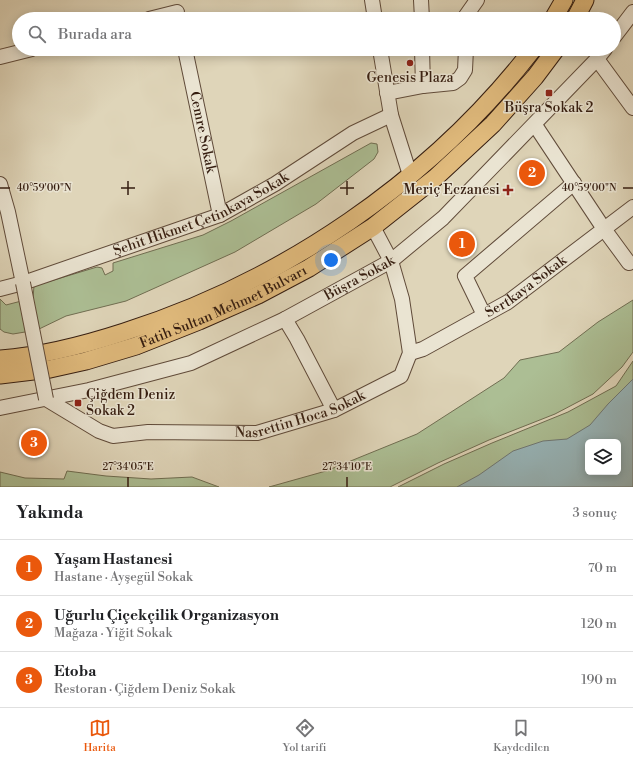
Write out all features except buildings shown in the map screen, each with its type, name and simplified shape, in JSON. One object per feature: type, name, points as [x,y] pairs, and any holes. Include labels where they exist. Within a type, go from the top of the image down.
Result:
[{"type":"main road","points":[[556,12],[564,0]]},
{"type":"main road","points":[[579,12],[585,0]]},
{"type":"main road","name":"Fatih Sultan Mehmet Bulvarı","points":[[0,359],[75,347],[147,325],[197,305],[247,282],[303,252],[344,226],[410,175],[452,139],[509,80],[527,56]]},
{"type":"main road","name":"Fatih Sultan Mehmet Bulvarı","points":[[0,375],[50,369],[86,361],[136,346],[199,321],[258,295],[309,268],[373,227],[435,178],[493,124],[535,77],[551,56]]},
{"type":"street","points":[[372,0],[374,12]]},
{"type":"street","points":[[421,0],[422,12]]},
{"type":"street","points":[[469,12],[478,0]]},
{"type":"street","points":[[621,28],[633,12]]},
{"type":"street","points":[[0,57],[12,54]]},
{"type":"street","name":"Cemre Sokak","points":[[186,56],[220,215]]},
{"type":"street","points":[[381,56],[391,115],[410,175]]},
{"type":"street","points":[[422,56],[423,86]]},
{"type":"street","points":[[387,94],[423,86],[453,82],[460,78],[465,70],[466,56]]},
{"type":"street","name":"Büşra Sokak","points":[[0,408],[89,390],[191,363],[285,319],[391,260],[443,218],[535,125],[599,56]]},
{"type":"street","points":[[602,56],[633,106]]},
{"type":"street","name":"Şehit Hikmet Çetinkaya Sokak","points":[[0,289],[23,283],[220,215],[275,184],[353,134],[391,115]]},
{"type":"street","points":[[535,125],[604,229],[629,263]]},
{"type":"street","points":[[484,315],[465,276],[574,183]]},
{"type":"street","points":[[0,184],[4,213],[23,283],[46,399]]},
{"type":"street","name":"Sertkaya Sokak","points":[[410,353],[423,349],[508,302],[633,207]]},
{"type":"street","name":"Nasrettin Hoca Sokak","points":[[46,399],[99,431],[113,436],[148,432],[257,433],[334,410],[401,376],[410,353],[402,299],[391,260],[373,227]]},
{"type":"street","points":[[285,319],[334,410]]},
{"type":"green space","points":[[371,143],[377,144],[378,152],[374,159],[316,204],[235,252],[126,301],[66,316],[37,330],[13,334],[4,332],[0,329],[0,299],[6,305],[33,298],[34,286],[97,267],[102,268],[105,275],[113,271],[113,263],[203,235]]},
{"type":"green space","points":[[633,300],[633,352],[622,367],[593,394],[555,414],[489,440],[390,487],[269,487],[326,471],[417,434],[504,378],[520,360],[559,352],[598,322]]},
{"type":"green space","points":[[633,361],[633,401],[601,427],[485,487],[398,487],[444,464],[568,412],[616,386]]},
{"type":"green space","points":[[67,471],[106,476],[151,479],[192,477],[219,487],[0,487],[0,472],[25,478],[64,479]]},
{"type":"water","points":[[633,379],[633,487],[457,487],[479,475],[513,451],[543,441],[567,439],[590,425]]},
{"type":"place","name":"Genesis Plaza","points":[[410,63]]},
{"type":"place","name":"Büşra Sokak 2","points":[[549,93]]},
{"type":"place","name":"Uğurlu Çiçekçilik Organizasyon","points":[[532,173]]},
{"type":"place","name":"Meriç Eczanesi","points":[[508,190]]},
{"type":"place","name":"Yaşam Hastanesi","points":[[462,244]]},
{"type":"place","name":"Çiğdem Deniz Sokak 2","points":[[78,403]]},
{"type":"place","name":"Etoba","points":[[34,443]]}]
